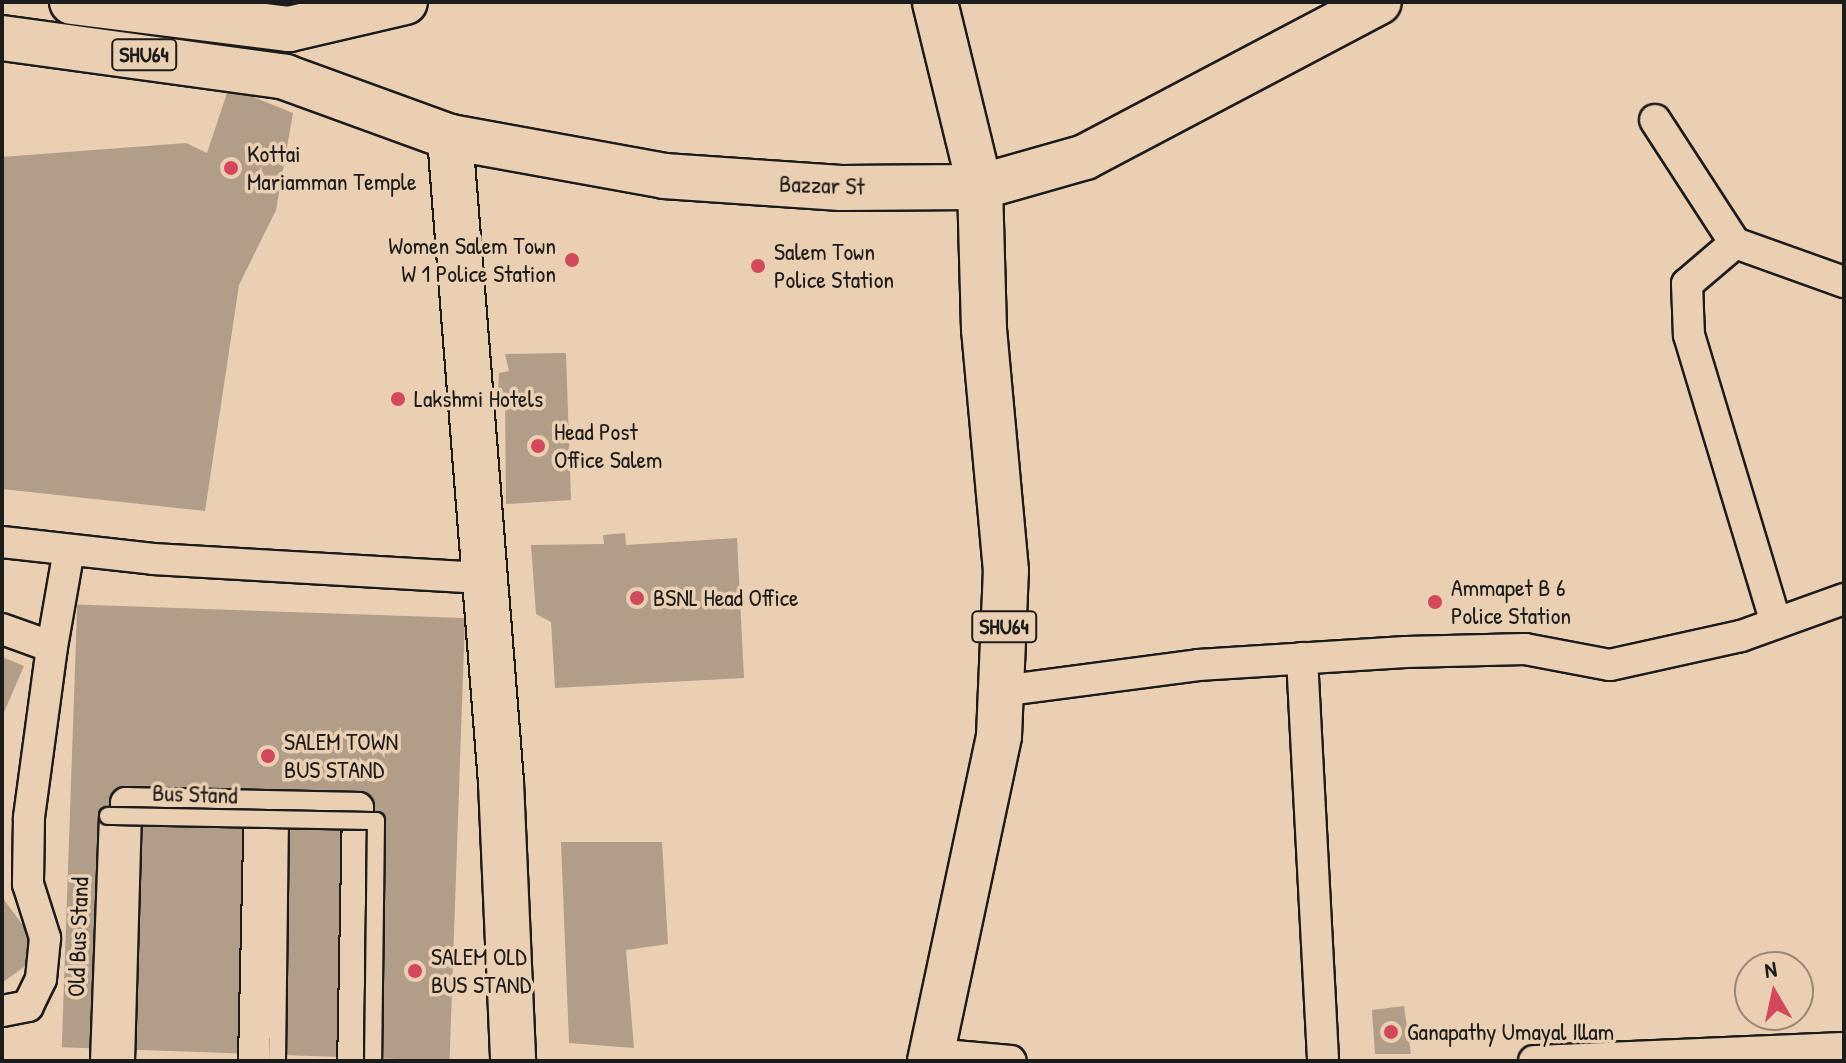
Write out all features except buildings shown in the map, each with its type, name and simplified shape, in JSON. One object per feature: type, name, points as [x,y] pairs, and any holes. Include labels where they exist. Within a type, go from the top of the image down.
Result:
[{"type":"main road","points":[[72,2],[289,29],[405,2]]},
{"type":"main road","name":"SHU64","points":[[931,1057],[999,736],[1006,571],[984,329],[980,187],[935,2]]},
{"type":"main road","name":"Bazzar St","points":[[285,77],[450,137],[664,176],[841,188],[980,187],[1085,157],[1379,2]]},
{"type":"main road","points":[[285,77],[289,29]]},
{"type":"main road","name":"SHU64","points":[[2,38],[285,77]]},
{"type":"main road","points":[[450,137],[482,578],[501,782],[513,1061]]},
{"type":"street","points":[[1655,120],[1735,243],[1844,282]]},
{"type":"street","points":[[1735,243],[1687,284],[1689,335],[1776,623]]},
{"type":"street","points":[[2,542],[69,550],[482,578]]},
{"type":"street","points":[[2,1011],[28,1006],[41,979],[45,938],[28,884],[29,818],[52,647],[69,550]]},
{"type":"street","points":[[1001,691],[1198,665],[1302,658],[1525,649],[1610,665],[1776,623],[1844,599]]},
{"type":"street","points":[[2,629],[52,647]]},
{"type":"street","points":[[1302,658],[1323,1061]]},
{"type":"street","points":[[119,1061],[126,803],[270,814],[358,808],[353,1061]]},
{"type":"street","points":[[254,1061],[270,814]]},
{"type":"street","points":[[1534,1061],[1844,1048]]},
{"type":"street","points":[[931,1057],[1011,1061]]},
{"type":"lane","name":"Bus Stand","points":[[108,816],[270,814],[376,821],[373,1061]]},
{"type":"lane","points":[[270,814],[277,1061]]},
{"type":"lane","name":"Old Bus Stand","points":[[99,1061],[108,816]]},
{"type":"place","name":"Kottai Mariamman Temple","points":[[231,168]]},
{"type":"place","name":"Women Salem Town W 1 Police Station","points":[[572,260]]},
{"type":"place","name":"Salem Town Police Station","points":[[758,266]]},
{"type":"place","name":"Lakshmi Hotels","points":[[398,399]]},
{"type":"place","name":"Head Post Office Salem","points":[[538,446]]},
{"type":"place","name":"BSNL Head Office","points":[[637,598]]},
{"type":"place","name":"Ammapet B 6 Police Station","points":[[1435,602]]},
{"type":"place","name":"SALEM TOWN BUS STAND","points":[[268,756]]},
{"type":"place","name":"SALEM OLD BUS STAND","points":[[415,971]]},
{"type":"place","name":"Ganapathy Umayal Illam","points":[[1391,1032]]}]
